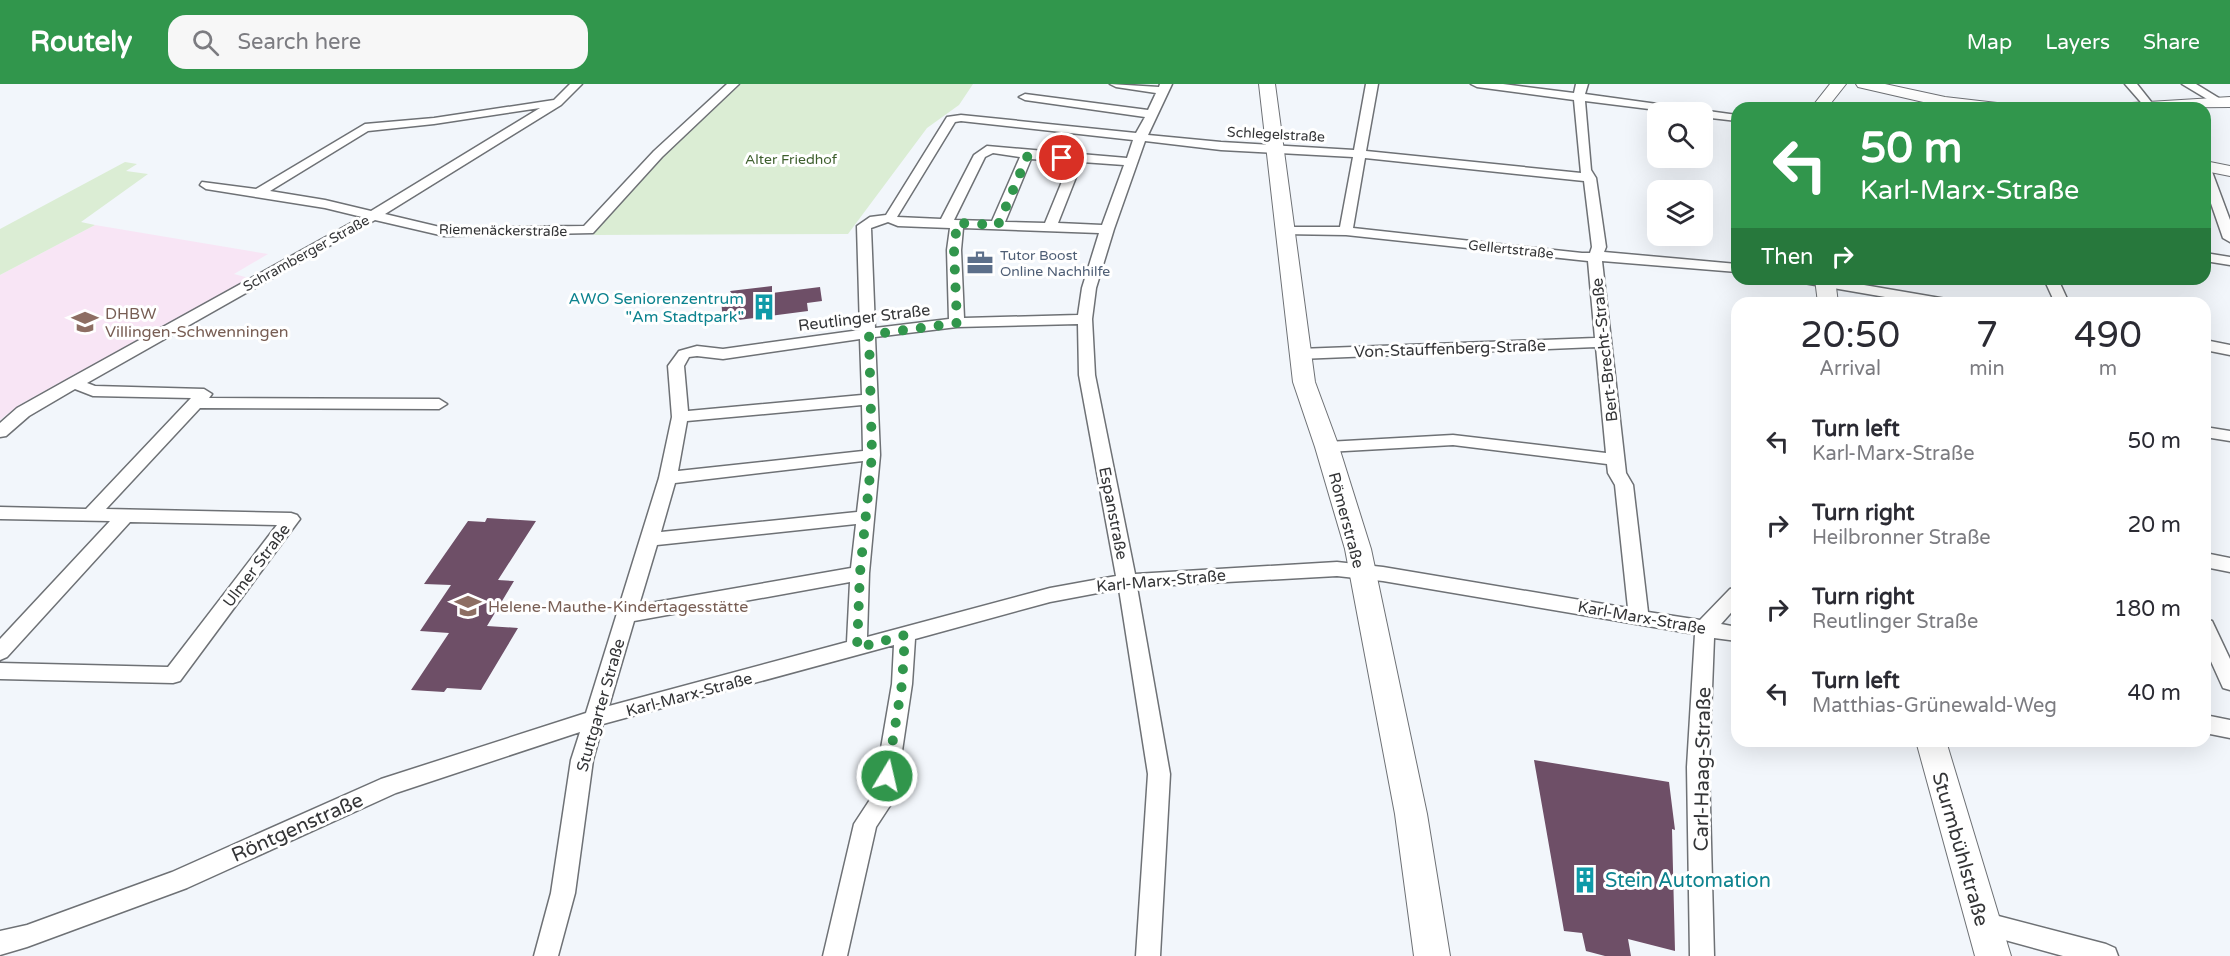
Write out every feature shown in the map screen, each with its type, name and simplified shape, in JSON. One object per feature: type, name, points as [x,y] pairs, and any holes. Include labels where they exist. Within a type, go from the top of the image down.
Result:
[{"type":"street","name":"Schramberger Straße","points":[[0,432],[23,412],[374,215],[557,103],[576,84]]},
{"type":"street","name":"Riemenäckerstraße","points":[[206,186],[258,193],[374,215],[444,232],[588,230],[658,154],[734,84]]},
{"type":"street","points":[[1040,84],[1025,97],[1150,114]]},
{"type":"street","points":[[1116,84],[1164,87]]},
{"type":"street","name":"Römerstraße","points":[[1267,84],[1304,382],[1327,447],[1358,549],[1411,814],[1432,956]]},
{"type":"street","points":[[1346,231],[1372,84]]},
{"type":"street","points":[[1477,84],[1580,91],[1647,103]]},
{"type":"street","points":[[1824,102],[1840,84],[1856,84]]},
{"type":"street","points":[[1864,84],[1945,102]]},
{"type":"street","points":[[2131,84],[2147,102]]},
{"type":"street","points":[[2188,84],[2226,103]]},
{"type":"street","name":"Espanstraße","points":[[1148,956],[1159,774],[1127,581],[1087,375],[1085,319],[1089,288],[1107,229],[1140,138],[1164,87]]},
{"type":"street","name":"Bert-Brecht-Straße","points":[[1580,91],[1585,170],[1590,178],[1599,247],[1595,256],[1615,459],[1617,473],[1624,484],[1639,617]]},
{"type":"street","points":[[258,193],[365,128],[434,121],[557,103]]},
{"type":"street","points":[[2211,104],[2226,103]]},
{"type":"street","points":[[1713,115],[1731,117]]},
{"type":"street","name":"Schlegelstraße","points":[[890,218],[951,119],[961,118],[1221,146],[1360,154],[1590,178]]},
{"type":"street","points":[[957,323],[951,223],[981,155],[991,149],[1028,155],[1131,162]]},
{"type":"street","points":[[998,225],[1028,155]]},
{"type":"street","points":[[1050,227],[1077,159]]},
{"type":"street","points":[[2211,167],[2230,169]]},
{"type":"street","points":[[2211,183],[2230,238]]},
{"type":"street","points":[[857,648],[860,573],[872,455],[864,226],[875,220],[890,218],[898,222],[1107,229]]},
{"type":"street","name":"Gellertstraße","points":[[1286,231],[1346,231],[1731,267]]},
{"type":"street","points":[[2211,259],[2230,261]]},
{"type":"street","points":[[1826,288],[1898,297]]},
{"type":"street","name":"Reutlinger Straße","points":[[684,354],[697,351],[723,354],[807,341],[957,323],[1085,319]]},
{"type":"street","name":"Von-Stauffenberg-Straße","points":[[1299,354],[1602,342]]},
{"type":"street","points":[[2211,346],[2230,350]]},
{"type":"street","name":"Stuttgarter Straße","points":[[546,956],[563,892],[582,760],[668,478],[680,417],[676,366],[679,358],[684,354]]},
{"type":"street","points":[[73,383],[93,391],[204,394],[90,515]]},
{"type":"street","points":[[680,417],[870,399]]},
{"type":"street","points":[[195,403],[439,404]]},
{"type":"street","points":[[2211,433],[2230,436]]},
{"type":"street","points":[[1327,447],[1453,440],[1615,459]]},
{"type":"street","points":[[668,478],[872,455]]},
{"type":"street","name":"Ulmer Straße","points":[[0,513],[291,519],[173,675],[0,671]]},
{"type":"street","points":[[0,652],[125,516]]},
{"type":"street","points":[[648,540],[867,517]]},
{"type":"street","points":[[2211,561],[2230,565]]},
{"type":"street","name":"Karl-Marx-Straße","points":[[596,718],[1050,595],[1127,581],[1262,572],[1337,569],[1361,571],[1731,633]]},
{"type":"street","points":[[625,615],[860,573]]},
{"type":"street","points":[[1705,628],[1731,600]]},
{"type":"street","name":"Carl-Haag-Straße","points":[[1702,956],[1698,767],[1705,628]]},
{"type":"street","points":[[835,956],[865,824],[884,798],[902,684],[905,635]]},
{"type":"street","points":[[2211,639],[2230,682]]},
{"type":"street","name":"Röntgenstraße","points":[[0,943],[27,936],[179,880],[389,786],[596,718]]},
{"type":"street","points":[[2211,725],[2230,729]]},
{"type":"street","name":"Sturmbühlstraße","points":[[1932,747],[1993,956]]},
{"type":"street","points":[[1983,923],[2106,956]]},
{"type":"shaded area","name":"DHBW Villingen-Schwenningen","points":[[95,225],[268,254],[234,274],[249,278],[19,405],[0,420],[0,275]]},
{"type":"green space","name":"Alter Friedhof","points":[[741,84],[973,84],[959,105],[927,128],[848,234],[593,235],[659,159]]},
{"type":"green space","points":[[125,162],[137,164],[126,171],[148,174],[81,222],[95,225],[0,275],[0,229]]},
{"type":"building","name":"AWO Seniorenzentrum \"Am Stadtpark\"","points":[[772,286],[772,293],[820,287],[822,301],[807,303],[808,311],[723,322],[721,299],[735,298],[730,291]]},
{"type":"building","name":"Helene-Mauthe-Kindertagesstätte","points":[[487,518],[536,521],[498,580],[514,581],[487,626],[518,628],[481,690],[447,688],[444,692],[411,690],[449,633],[420,631],[451,585],[424,584],[468,521],[485,522]]},
{"type":"building","name":"Stein Automation","points":[[1534,760],[1669,782],[1675,830],[1672,829],[1675,951],[1628,939],[1631,956],[1605,956],[1586,951],[1582,933],[1564,931]]},
{"type":"place","name":"Tutor Boost Online Nachhilfe","points":[[980,263]]},
{"type":"place","name":"AWO Seniorenzentrum \"Am Stadtpark\"","points":[[764,307]]},
{"type":"place","name":"DHBW Villingen-Schwenningen","points":[[85,322]]},
{"type":"place","name":"Helene-Mauthe-Kindertagesstätte","points":[[468,606]]},
{"type":"place","name":"Stein Automation","points":[[1585,880]]},
{"type":"route","points":[[887,776],[902,684],[905,635],[857,648],[860,573],[872,455],[869,335],[957,323],[954,250],[957,223],[998,225],[1028,155],[1062,158]]}]
